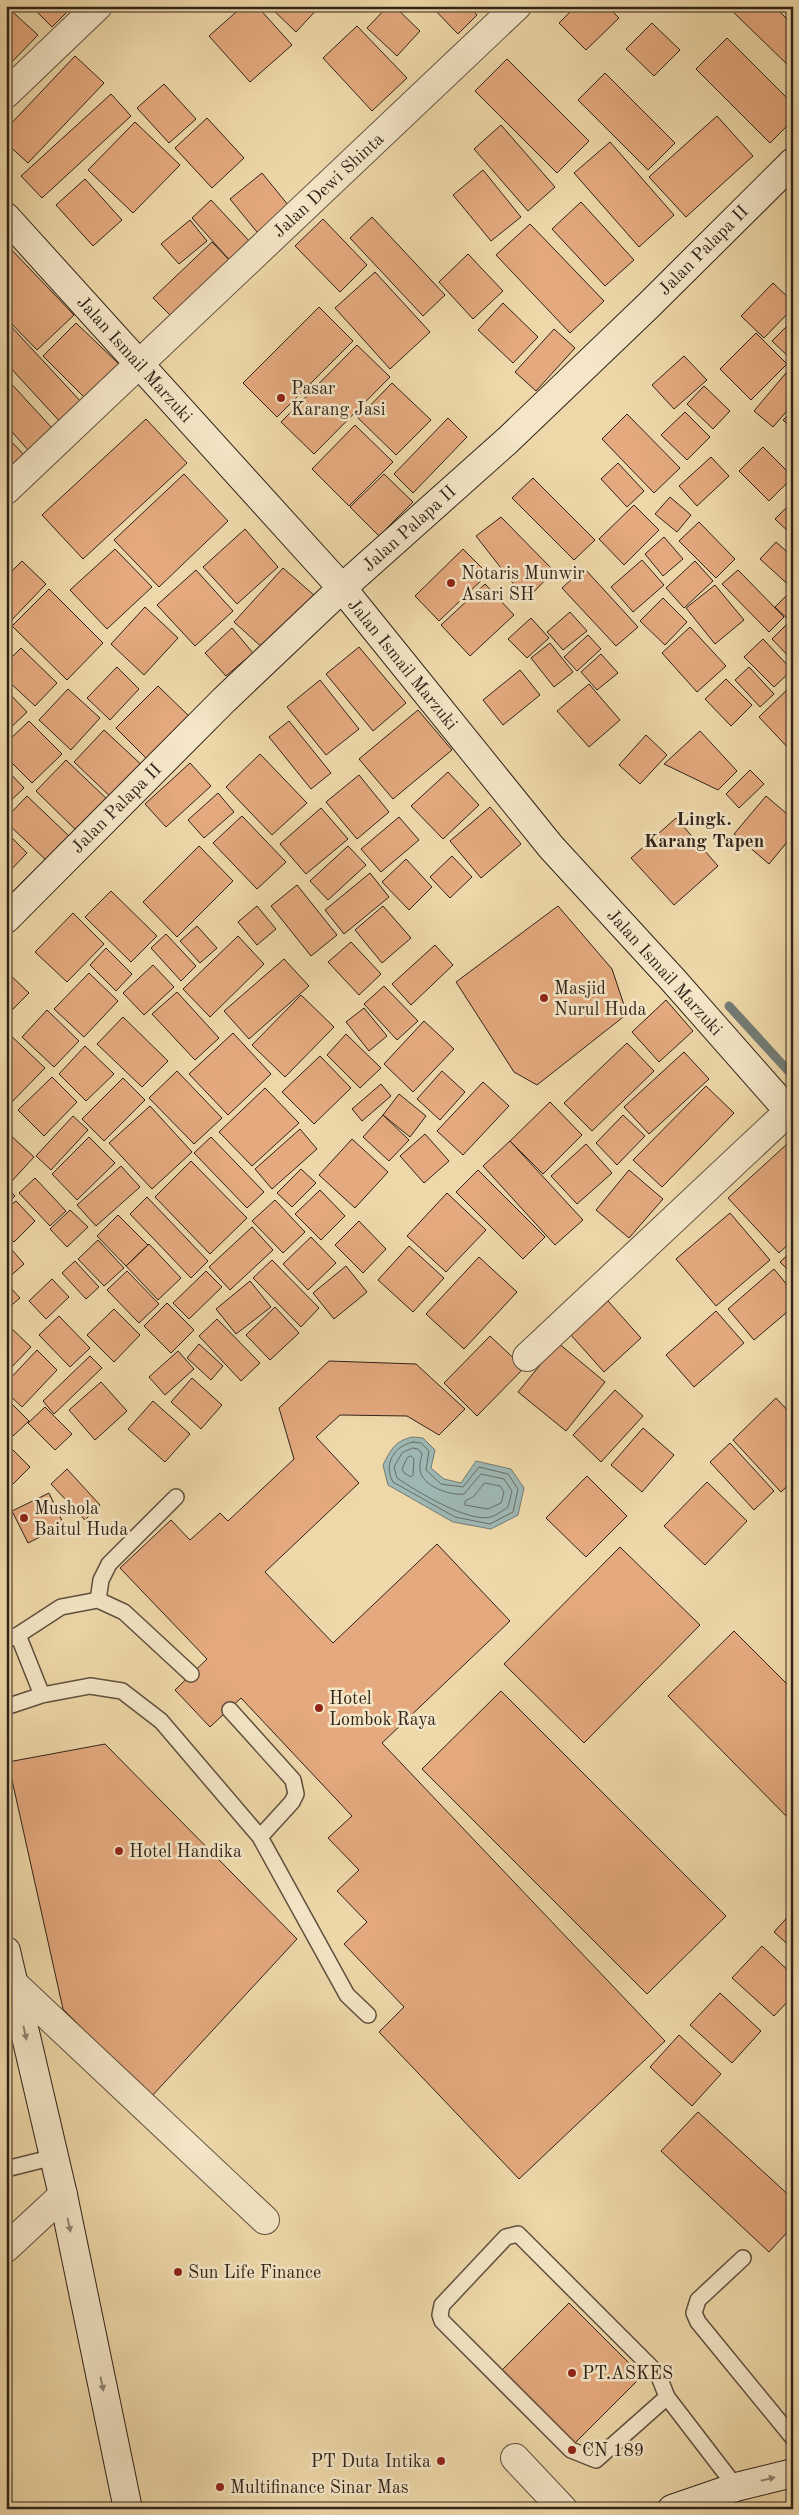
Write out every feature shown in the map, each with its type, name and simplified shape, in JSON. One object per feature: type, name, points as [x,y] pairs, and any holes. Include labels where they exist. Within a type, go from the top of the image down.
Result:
[{"type":"street","points":[[6,94],[98,6]]},
{"type":"street","name":"Jalan Dewi Shinta","points":[[6,490],[517,6]]},
{"type":"street","name":"Jalan Palapa II","points":[[6,919],[224,700],[342,588],[508,440],[649,305],[793,162]]},
{"type":"street","name":"Jalan Ismail Marzuki","points":[[6,217],[342,588],[551,847],[674,981],[791,1114]]},
{"type":"street","points":[[528,1356],[791,1114]]},
{"type":"street","points":[[6,1951],[63,2195],[128,2509]]},
{"type":"street","points":[[13,1983],[265,2220]]},
{"type":"street","points":[[6,2248],[63,2195]]},
{"type":"street","points":[[515,2458],[564,2509]]},
{"type":"street","points":[[672,2509],[736,2487],[793,2473]]},
{"type":"lane","points":[[98,1600],[101,1580],[109,1564],[176,1497]]},
{"type":"lane","points":[[42,1695],[12,1638],[62,1608],[98,1600],[124,1612],[191,1674]]},
{"type":"lane","points":[[6,1707],[42,1695],[90,1686],[122,1691],[161,1721],[260,1837],[347,1996],[368,2016]]},
{"type":"lane","points":[[230,1710],[293,1780],[296,1794],[292,1802],[260,1837]]},
{"type":"lane","points":[[6,2169],[54,2157]]},
{"type":"lane","points":[[667,2396],[596,2460],[590,2458],[571,2450],[442,2321],[440,2315],[442,2305],[506,2236],[518,2234],[658,2374],[667,2396],[736,2487]]},
{"type":"lane","points":[[743,2258],[698,2300],[694,2313],[698,2322],[793,2438]]},
{"type":"water","points":[[412,1437],[423,1438],[435,1450],[431,1468],[444,1479],[461,1483],[476,1461],[511,1469],[524,1488],[518,1515],[491,1529],[453,1522],[388,1485],[383,1465],[397,1443]]},
{"type":"building","points":[[6,6],[38,35],[6,68]]},
{"type":"building","points":[[31,6],[73,6],[52,27]]},
{"type":"building","points":[[243,6],[257,6],[292,45],[250,82],[209,36]]},
{"type":"building","points":[[269,6],[320,6],[296,32]]},
{"type":"building","points":[[388,6],[394,6],[420,31],[397,56],[367,28]]},
{"type":"building","points":[[431,6],[468,6],[477,15],[458,34]]},
{"type":"building","points":[[576,6],[607,6],[619,18],[586,50],[559,23]]},
{"type":"building","points":[[731,6],[774,6],[793,25],[793,70],[729,8]]},
{"type":"building","points":[[780,6],[793,6],[793,18]]},
{"type":"building","points":[[652,23],[680,50],[654,76],[626,49]]},
{"type":"building","points":[[357,26],[407,78],[372,111],[323,58]]},
{"type":"building","points":[[727,38],[793,104],[793,120],[770,143],[696,69]]},
{"type":"building","points":[[75,56],[104,83],[28,163],[6,143],[6,129]]},
{"type":"building","points":[[507,59],[589,141],[557,173],[475,91]]},
{"type":"building","points":[[605,73],[675,143],[648,170],[578,100]]},
{"type":"building","points":[[164,84],[196,119],[169,143],[137,108]]},
{"type":"building","points":[[111,94],[131,116],[42,198],[21,176]]},
{"type":"building","points":[[717,116],[753,156],[686,217],[649,177]]},
{"type":"building","points":[[207,118],[244,158],[212,188],[175,148]]},
{"type":"building","points":[[135,122],[180,165],[133,213],[88,170]]},
{"type":"building","points":[[501,125],[555,187],[528,211],[474,149]]},
{"type":"building","points":[[610,142],[674,215],[639,247],[574,173]]},
{"type":"building","points":[[483,170],[521,217],[491,241],[453,195]]},
{"type":"building","points":[[262,173],[293,211],[261,237],[230,199]]},
{"type":"building","points":[[85,179],[122,220],[93,246],[56,205]]},
{"type":"building","points":[[211,200],[253,245],[233,264],[192,218]]},
{"type":"building","points":[[581,202],[634,260],[605,286],[552,229]]},
{"type":"building","points":[[372,217],[445,295],[423,316],[350,238]]},
{"type":"building","points":[[323,219],[367,265],[340,292],[295,246]]},
{"type":"building","points":[[190,220],[207,241],[179,264],[161,244]]},
{"type":"building","points":[[530,224],[604,301],[570,333],[496,255]]},
{"type":"building","points":[[212,242],[235,266],[177,322],[153,298]]},
{"type":"building","points":[[6,244],[74,315],[37,350],[6,318]]},
{"type":"building","points":[[468,254],[503,291],[473,319],[439,282]]},
{"type":"building","points":[[375,272],[430,332],[390,369],[335,308]]},
{"type":"building","points":[[773,283],[793,302],[793,308],[764,338],[741,316]]},
{"type":"building","points":[[503,303],[538,337],[513,363],[478,330]]},
{"type":"building","points":[[319,307],[353,341],[277,417],[243,383]]},
{"type":"building","points":[[6,321],[84,405],[63,425],[6,363]]},
{"type":"building","points":[[76,323],[120,365],[86,399],[43,356]]},
{"type":"building","points":[[789,324],[793,328],[793,361],[772,341]]},
{"type":"building","points":[[554,329],[575,348],[536,391],[515,372]]},
{"type":"building","points":[[756,333],[787,364],[751,400],[720,369]]},
{"type":"building","points":[[357,345],[390,377],[314,454],[281,422]]},
{"type":"building","points":[[684,356],[707,380],[674,409],[652,385]]},
{"type":"building","points":[[786,373],[793,378],[793,404],[773,427],[754,411]]},
{"type":"building","points":[[6,378],[52,428],[28,450],[6,425]]},
{"type":"building","points":[[392,383],[431,420],[396,455],[358,418]]},
{"type":"building","points":[[704,386],[730,411],[713,429],[687,404]]},
{"type":"building","points":[[793,410],[793,429],[783,420]]},
{"type":"building","points":[[685,412],[710,437],[687,460],[661,435]]},
{"type":"building","points":[[627,414],[680,468],[654,493],[602,439]]},
{"type":"building","points":[[448,418],[467,437],[413,493],[394,474]]},
{"type":"building","points":[[146,419],[187,463],[83,559],[42,515]]},
{"type":"building","points":[[355,425],[393,462],[349,506],[312,469]]},
{"type":"building","points":[[6,436],[27,458],[6,477]]},
{"type":"building","points":[[763,447],[793,477],[769,501],[739,471]]},
{"type":"building","points":[[711,457],[729,476],[697,506],[679,486]]},
{"type":"building","points":[[618,463],[644,491],[627,507],[601,479]]},
{"type":"building","points":[[184,474],[228,521],[159,587],[114,540]]},
{"type":"building","points":[[384,474],[413,502],[379,536],[350,507]]},
{"type":"building","points":[[533,478],[595,540],[574,560],[512,498]]},
{"type":"building","points":[[670,497],[691,515],[677,532],[655,514]]},
{"type":"building","points":[[793,501],[793,536],[775,519]]},
{"type":"building","points":[[634,505],[659,530],[624,565],[599,539]]},
{"type":"building","points":[[501,517],[554,571],[526,600],[476,536]]},
{"type":"building","points":[[699,522],[735,559],[716,578],[679,541]]},
{"type":"building","points":[[245,529],[278,567],[237,604],[203,567]]},
{"type":"building","points":[[664,537],[683,559],[663,576],[645,554]]},
{"type":"building","points":[[776,542],[793,557],[793,589],[760,559]]},
{"type":"building","points":[[115,549],[152,587],[107,629],[70,590]]},
{"type":"building","points":[[463,549],[488,574],[439,621],[415,596]]},
{"type":"building","points":[[642,560],[664,585],[633,612],[611,587]]},
{"type":"building","points":[[22,561],[46,584],[6,626],[6,577]]},
{"type":"building","points":[[695,561],[713,581],[684,608],[666,588]]},
{"type":"building","points":[[283,568],[315,596],[265,650],[234,622]]},
{"type":"building","points":[[584,568],[638,627],[616,646],[562,588]]},
{"type":"building","points":[[196,570],[233,611],[195,646],[157,605]]},
{"type":"building","points":[[738,570],[784,617],[769,632],[722,584]]},
{"type":"building","points":[[485,584],[514,615],[470,656],[441,625]]},
{"type":"building","points":[[715,585],[744,620],[715,644],[686,608]]},
{"type":"building","points":[[49,589],[103,643],[67,680],[12,626]]},
{"type":"building","points":[[790,592],[793,595],[793,624],[775,607]]},
{"type":"building","points":[[663,598],[687,622],[665,645],[640,621]]},
{"type":"building","points":[[145,607],[178,638],[144,675],[111,644]]},
{"type":"building","points":[[570,612],[587,631],[563,650],[547,632]]},
{"type":"building","points":[[531,618],[549,638],[527,658],[508,639]]},
{"type":"building","points":[[787,624],[793,630],[793,661],[772,639]]},
{"type":"building","points":[[690,627],[726,666],[697,692],[662,653]]},
{"type":"building","points":[[232,628],[253,653],[226,676],[205,653]]},
{"type":"building","points":[[588,635],[601,649],[577,671],[564,657]]},
{"type":"building","points":[[763,639],[792,670],[774,687],[744,657]]},
{"type":"building","points":[[550,643],[573,672],[554,687],[531,658]]},
{"type":"building","points":[[359,647],[406,703],[373,731],[326,674]]},
{"type":"building","points":[[21,648],[57,683],[35,706],[6,679],[6,663]]},
{"type":"building","points":[[601,654],[618,673],[597,690],[581,672]]},
{"type":"building","points":[[117,667],[139,689],[110,720],[87,698]]},
{"type":"building","points":[[749,667],[774,694],[760,707],[735,680]]},
{"type":"building","points":[[520,670],[540,695],[503,725],[483,700]]},
{"type":"building","points":[[726,679],[752,705],[731,726],[705,699]]},
{"type":"building","points":[[320,680],[359,729],[326,755],[287,707]]},
{"type":"building","points":[[589,684],[620,720],[589,747],[557,711]]},
{"type":"building","points":[[793,684],[793,753],[759,717]]},
{"type":"building","points":[[158,686],[191,718],[149,761],[116,728]]},
{"type":"building","points":[[68,689],[100,718],[71,750],[39,720]]},
{"type":"building","points":[[6,690],[27,712],[6,732]]},
{"type":"building","points":[[418,710],[452,750],[393,799],[359,759]]},
{"type":"building","points":[[29,721],[62,754],[32,783],[6,757],[6,743]]},
{"type":"building","points":[[289,721],[331,773],[311,789],[269,737]]},
{"type":"building","points":[[104,730],[145,768],[114,800],[74,762]]},
{"type":"building","points":[[700,731],[737,771],[718,790],[664,764]]},
{"type":"building","points":[[646,735],[667,755],[640,784],[619,765]]},
{"type":"building","points":[[260,754],[307,803],[272,835],[226,787]]},
{"type":"building","points":[[66,760],[108,800],[78,832],[36,791]]},
{"type":"building","points":[[190,763],[211,786],[166,827],[145,804]]},
{"type":"building","points":[[6,769],[24,788],[6,805]]},
{"type":"building","points":[[750,770],[764,784],[739,808],[726,794]]},
{"type":"building","points":[[448,772],[479,805],[443,839],[411,806]]},
{"type":"building","points":[[359,775],[389,812],[357,839],[326,802]]},
{"type":"building","points":[[218,793],[234,812],[204,838],[188,820]]},
{"type":"building","points":[[27,796],[70,837],[47,861],[6,822],[6,818]]},
{"type":"building","points":[[766,796],[793,819],[793,835],[769,864],[734,834]]},
{"type":"building","points":[[490,807],[521,844],[481,878],[450,841]]},
{"type":"building","points":[[321,808],[348,839],[306,874],[280,844]]},
{"type":"building","points":[[242,816],[286,862],[257,889],[213,843]]},
{"type":"building","points":[[399,817],[419,840],[381,872],[361,849]]},
{"type":"building","points":[[676,818],[718,866],[674,905],[631,858]]},
{"type":"building","points":[[6,832],[27,853],[6,875]]},
{"type":"building","points":[[199,846],[233,881],[177,937],[143,902]]},
{"type":"building","points":[[348,846],[366,865],[328,900],[310,881]]},
{"type":"building","points":[[452,856],[472,877],[450,898],[430,877]]},
{"type":"building","points":[[406,859],[432,887],[409,910],[382,882]]},
{"type":"building","points":[[370,873],[389,897],[344,934],[325,910]]},
{"type":"building","points":[[297,885],[337,935],[311,956],[271,906]]},
{"type":"building","points":[[111,891],[157,936],[131,962],[85,917]]},
{"type":"building","points":[[257,906],[276,929],[257,945],[238,922]]},
{"type":"building","points":[[383,906],[411,938],[382,963],[355,930]]},
{"type":"building","name":"Masjid Nurul Huda","points":[[558,906],[612,969],[627,1014],[537,1085],[514,1072],[456,982]]},
{"type":"building","points":[[73,913],[104,944],[67,982],[35,952]]},
{"type":"building","points":[[197,926],[217,948],[200,963],[180,941]]},
{"type":"building","points":[[166,934],[196,966],[181,981],[151,948]]},
{"type":"building","points":[[238,936],[264,964],[210,1017],[183,989]]},
{"type":"building","points":[[351,942],[381,974],[359,995],[328,962]]},
{"type":"building","points":[[435,945],[453,965],[411,1005],[392,984]]},
{"type":"building","points":[[106,948],[132,974],[116,991],[90,965]]},
{"type":"building","points":[[284,959],[309,986],[249,1039],[224,1011]]},
{"type":"building","points":[[153,965],[174,987],[144,1015],[123,993]]},
{"type":"building","points":[[6,971],[29,993],[6,1016]]},
{"type":"building","points":[[89,973],[118,1001],[84,1037],[54,1009]]},
{"type":"building","points":[[384,986],[418,1021],[397,1040],[364,1004]]},
{"type":"building","points":[[177,992],[219,1038],[195,1060],[152,1014]]},
{"type":"building","points":[[301,995],[334,1027],[285,1077],[252,1045]]},
{"type":"building","points":[[666,1000],[693,1031],[659,1062],[632,1032]]},
{"type":"building","points":[[364,1008],[387,1036],[369,1051],[346,1022]]},
{"type":"building","points":[[47,1010],[79,1041],[54,1067],[22,1037]]},
{"type":"building","points":[[123,1017],[168,1061],[142,1087],[97,1044]]},
{"type":"building","points":[[424,1021],[454,1049],[413,1092],[384,1064]]},
{"type":"building","points":[[6,1031],[45,1068],[8,1106],[6,1104]]},
{"type":"building","points":[[233,1033],[271,1074],[228,1115],[189,1074]]},
{"type":"building","points":[[346,1034],[381,1068],[360,1088],[327,1055]]},
{"type":"building","points":[[627,1043],[654,1071],[592,1131],[564,1103]]},
{"type":"building","points":[[85,1046],[114,1074],[86,1101],[59,1074]]},
{"type":"building","points":[[684,1052],[709,1079],[649,1134],[624,1107]]},
{"type":"building","points":[[320,1056],[351,1088],[314,1124],[282,1092]]},
{"type":"building","points":[[177,1071],[222,1118],[194,1144],[149,1098]]},
{"type":"building","points":[[442,1071],[465,1092],[440,1120],[417,1099]]},
{"type":"building","points":[[52,1077],[77,1102],[44,1136],[18,1110]]},
{"type":"building","points":[[123,1078],[145,1100],[104,1141],[82,1119]]},
{"type":"building","points":[[483,1082],[509,1106],[463,1155],[437,1131]]},
{"type":"building","points":[[381,1084],[391,1096],[362,1121],[352,1109]]},
{"type":"building","points":[[706,1086],[734,1113],[662,1187],[633,1160]]},
{"type":"building","points":[[265,1088],[299,1123],[252,1166],[219,1132]]},
{"type":"building","points":[[399,1094],[426,1116],[410,1137],[383,1115]]},
{"type":"building","points":[[550,1102],[582,1135],[543,1174],[510,1141]]},
{"type":"building","points":[[150,1106],[192,1152],[152,1189],[109,1143]]},
{"type":"building","points":[[383,1115],[409,1140],[389,1161],[363,1137]]},
{"type":"building","points":[[623,1115],[645,1136],[617,1165],[596,1143]]},
{"type":"building","points":[[73,1116],[88,1130],[51,1170],[36,1156]]},
{"type":"building","points":[[300,1129],[317,1149],[272,1189],[255,1169]]},
{"type":"building","points":[[7,1132],[34,1157],[10,1183],[6,1180]]},
{"type":"building","points":[[425,1134],[449,1161],[424,1183],[400,1156]]},
{"type":"building","points":[[89,1137],[115,1163],[77,1200],[52,1174]]},
{"type":"building","points":[[211,1137],[264,1192],[247,1208],[194,1153]]},
{"type":"building","points":[[352,1139],[388,1172],[355,1208],[319,1175]]},
{"type":"building","points":[[510,1141],[583,1220],[555,1245],[483,1166]]},
{"type":"building","points":[[586,1144],[612,1173],[577,1204],[551,1176]]},
{"type":"building","points":[[787,1144],[793,1151],[793,1240],[779,1253],[728,1198]]},
{"type":"building","points":[[191,1161],[247,1218],[210,1254],[155,1197]]},
{"type":"building","points":[[121,1166],[140,1187],[96,1226],[77,1205]]},
{"type":"building","points":[[301,1169],[316,1183],[292,1207],[277,1193]]},
{"type":"building","points":[[478,1170],[545,1237],[523,1259],[456,1192]]},
{"type":"building","points":[[629,1170],[663,1199],[629,1238],[596,1210]]},
{"type":"building","points":[[35,1178],[66,1211],[50,1226],[19,1193]]},
{"type":"building","points":[[6,1186],[15,1196],[6,1204]]},
{"type":"building","points":[[320,1190],[345,1216],[321,1240],[295,1214]]},
{"type":"building","points":[[447,1193],[486,1230],[446,1272],[407,1236]]},
{"type":"building","points":[[147,1197],[208,1261],[191,1278],[130,1214]]},
{"type":"building","points":[[275,1200],[305,1232],[283,1253],[252,1221]]},
{"type":"building","points":[[16,1201],[35,1221],[14,1242],[6,1234],[6,1209]]},
{"type":"building","points":[[70,1210],[88,1227],[67,1247],[50,1229]]},
{"type":"building","points":[[730,1213],[770,1260],[716,1306],[676,1259]]},
{"type":"building","points":[[118,1215],[148,1245],[126,1266],[97,1236]]},
{"type":"building","points":[[359,1221],[386,1249],[363,1273],[335,1245]]},
{"type":"building","points":[[252,1227],[273,1250],[230,1290],[209,1267]]},
{"type":"building","points":[[311,1237],[336,1263],[308,1290],[283,1264]]},
{"type":"building","points":[[98,1240],[124,1268],[104,1286],[78,1259]]},
{"type":"building","points":[[6,1243],[24,1264],[7,1279],[6,1278]]},
{"type":"building","points":[[149,1244],[181,1278],[158,1300],[126,1266]]},
{"type":"building","points":[[409,1246],[444,1278],[413,1312],[378,1280]]},
{"type":"building","points":[[793,1250],[793,1275],[780,1262]]},
{"type":"building","points":[[479,1257],[517,1292],[464,1349],[426,1314]]},
{"type":"building","points":[[272,1260],[319,1308],[301,1327],[253,1278]]},
{"type":"building","points":[[75,1261],[99,1287],[86,1299],[62,1273]]},
{"type":"building","points":[[346,1266],[367,1292],[334,1319],[313,1293]]},
{"type":"building","points":[[774,1269],[793,1292],[793,1307],[754,1340],[728,1309]]},
{"type":"building","points":[[127,1271],[159,1304],[139,1323],[107,1290]]},
{"type":"building","points":[[206,1271],[222,1287],[189,1319],[173,1303]]},
{"type":"building","points":[[52,1279],[69,1297],[46,1319],[29,1301]]},
{"type":"building","points":[[250,1281],[271,1307],[236,1334],[216,1309]]},
{"type":"building","points":[[6,1283],[20,1298],[6,1310]]},
{"type":"building","points":[[608,1301],[641,1338],[604,1372],[570,1334]]},
{"type":"building","points":[[167,1303],[194,1330],[171,1353],[144,1326]]},
{"type":"building","points":[[275,1307],[299,1333],[270,1360],[246,1335]]},
{"type":"building","points":[[114,1309],[140,1335],[114,1362],[87,1335]]},
{"type":"building","points":[[716,1311],[744,1343],[694,1387],[666,1355]]},
{"type":"building","points":[[59,1316],[90,1348],[70,1367],[39,1335]]},
{"type":"building","points":[[217,1319],[260,1363],[241,1381],[199,1336]]},
{"type":"building","points":[[10,1327],[31,1347],[6,1373],[6,1330]]},
{"type":"building","points":[[490,1336],[524,1368],[477,1416],[444,1383]]},
{"type":"building","points":[[558,1343],[605,1382],[566,1431],[518,1392]]},
{"type":"building","points":[[199,1344],[223,1366],[211,1380],[187,1358]]},
{"type":"building","points":[[37,1350],[57,1370],[22,1407],[6,1392],[6,1383]]},
{"type":"building","points":[[178,1351],[194,1369],[165,1395],[149,1377]]},
{"type":"building","points":[[90,1356],[102,1368],[54,1414],[43,1401]]},
{"type":"building","points":[[329,1361],[416,1364],[465,1409],[439,1435],[407,1416],[340,1415],[316,1437],[359,1483],[265,1572],[333,1643],[437,1544],[510,1621],[382,1743],[665,2041],[519,2179],[379,2032],[404,2007],[344,1944],[367,1922],[337,1891],[359,1870],[328,1838],[352,1816],[241,1698],[210,1727],[175,1690],[207,1659],[120,1568],[171,1520],[190,1540],[220,1513],[228,1521],[294,1459],[279,1408]]},
{"type":"building","points":[[192,1378],[222,1405],[201,1429],[171,1402]]},
{"type":"building","points":[[101,1382],[127,1411],[95,1440],[69,1410]]},
{"type":"building","points":[[615,1390],[643,1416],[601,1462],[573,1435]]},
{"type":"building","points":[[6,1398],[29,1421],[13,1436],[6,1429]]},
{"type":"building","points":[[776,1398],[793,1416],[793,1481],[781,1492],[733,1440]]},
{"type":"building","points":[[153,1401],[190,1434],[165,1462],[128,1429]]},
{"type":"building","points":[[45,1407],[72,1434],[55,1450],[28,1423]]},
{"type":"building","points":[[643,1428],[674,1455],[642,1492],[611,1465]]},
{"type":"building","points":[[730,1443],[774,1491],[754,1510],[710,1462]]},
{"type":"building","points":[[7,1444],[30,1467],[8,1489],[6,1486]]},
{"type":"building","points":[[67,1469],[100,1505],[85,1520],[51,1484]]},
{"type":"building","points":[[587,1476],[627,1516],[586,1557],[546,1518]]},
{"type":"building","points":[[707,1482],[747,1521],[705,1565],[664,1526]]},
{"type":"building","points":[[49,1493],[64,1525],[28,1543],[12,1511]]},
{"type":"building","points":[[620,1547],[700,1625],[584,1743],[504,1664]]},
{"type":"building","points":[[734,1631],[793,1690],[793,1823],[668,1696]]},
{"type":"building","points":[[501,1691],[726,1916],[647,1994],[422,1769]]},
{"type":"building","name":"Hotel Handika","points":[[105,1744],[297,1939],[151,2097],[63,2009],[8,1762]]},
{"type":"building","points":[[793,1911],[793,1949],[774,1932]]},
{"type":"building","points":[[762,1946],[793,1975],[793,1996],[774,2016],[732,1978]]},
{"type":"building","points":[[720,1993],[761,2031],[732,2063],[690,2025]]},
{"type":"building","points":[[679,2035],[721,2074],[692,2106],[650,2067]]},
{"type":"building","points":[[698,2112],[793,2199],[793,2226],[769,2252],[661,2151]]},
{"type":"building","name":"PT.ASKES","points":[[569,2303],[642,2376],[575,2443],[502,2370]]},
{"type":"waterway","points":[[729,1006],[793,1076]]},
{"type":"place","name":"Pasar Karang Jasi","points":[[281,398]]},
{"type":"place","name":"Notaris Munwir Asari SH","points":[[451,583]]},
{"type":"place","name":"Masjid Nurul Huda","points":[[544,998]]},
{"type":"place","name":"Mushola Baitul Huda","points":[[24,1518]]},
{"type":"place","name":"Hotel Lombok Raya","points":[[319,1708]]},
{"type":"place","name":"Hotel Handika","points":[[119,1851]]},
{"type":"place","name":"Sun Life Finance","points":[[178,2272]]},
{"type":"place","name":"PT.ASKES","points":[[572,2373]]},
{"type":"place","name":"CN 189","points":[[572,2450]]},
{"type":"place","name":"PT Duta Intika","points":[[441,2461]]},
{"type":"place","name":"Multifinance Sinar Mas","points":[[220,2487]]},
{"type":"district","name":"Lingk. Karang Tapen","points":[[704,829]]}]
